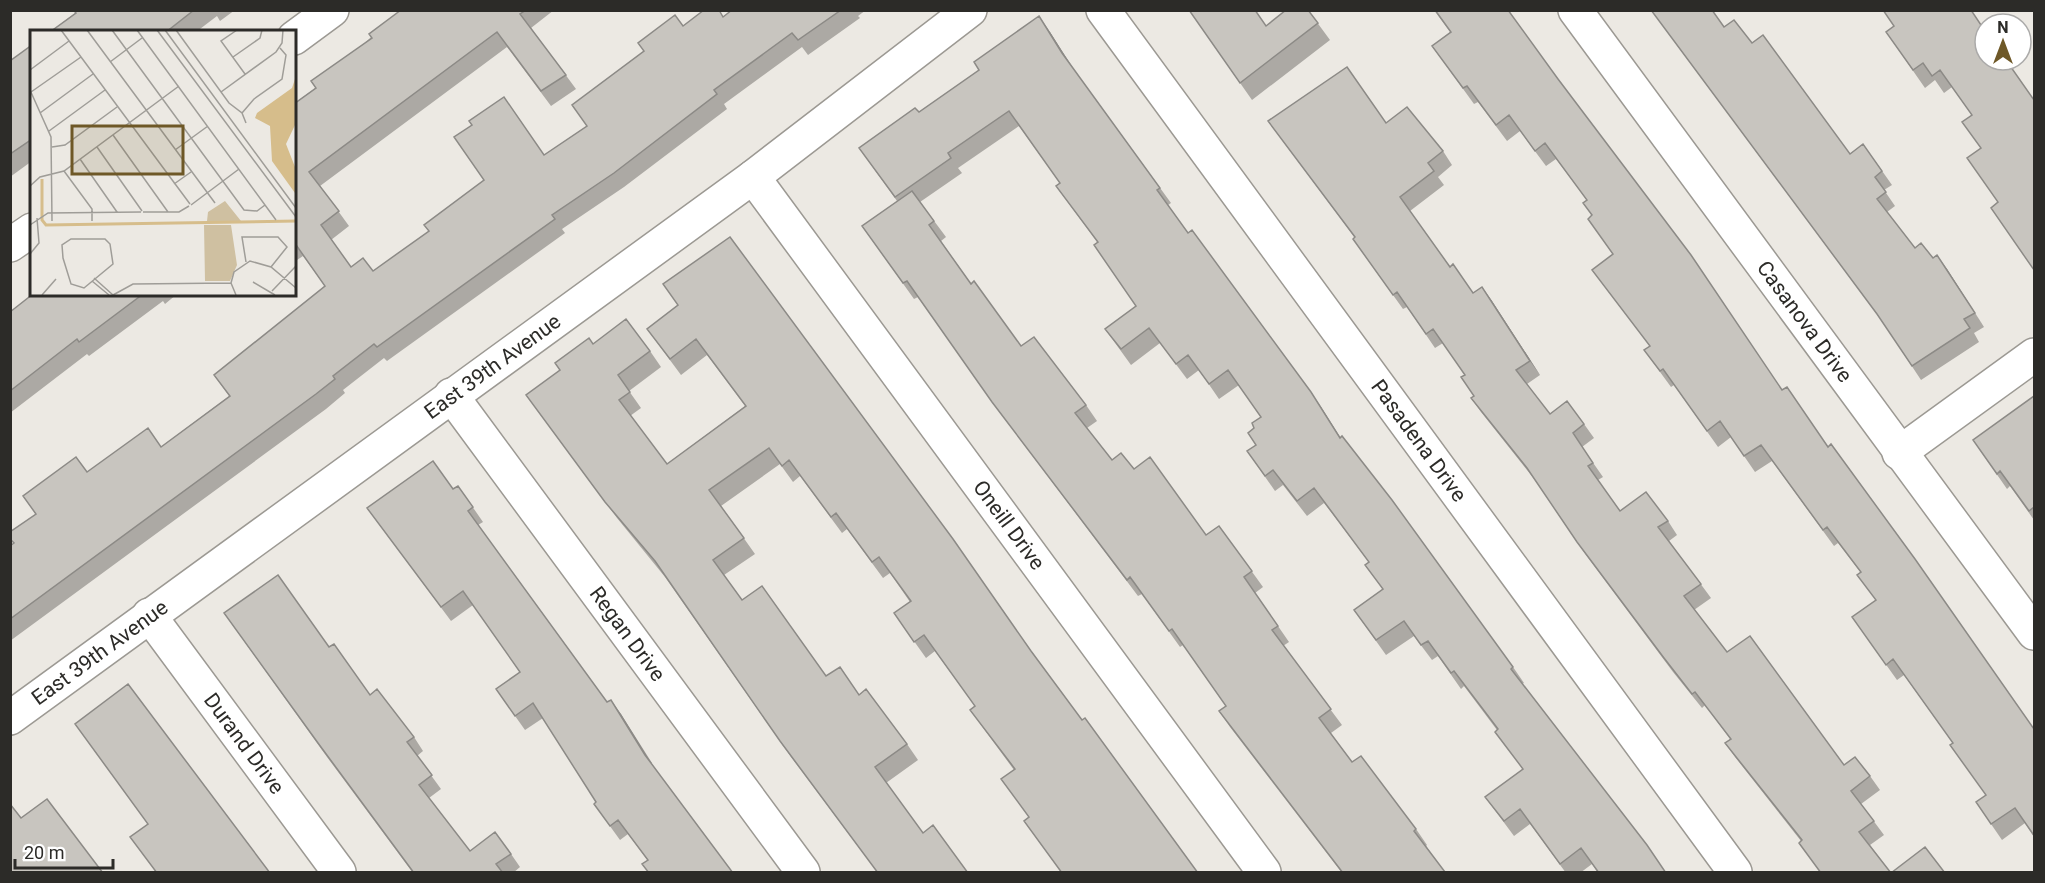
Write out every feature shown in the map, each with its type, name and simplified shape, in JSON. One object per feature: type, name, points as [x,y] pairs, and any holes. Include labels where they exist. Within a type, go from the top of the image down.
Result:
[{"type":"street","points":[[296,37],[332,10]]},
{"type":"street","name":"East 39th Avenue","points":[[10,718],[451,394],[753,177],[970,10]]},
{"type":"street","name":"Pasadena Drive","points":[[1103,10],[1735,873]]},
{"type":"street","name":"Casanova Drive","points":[[1575,10],[1899,453],[2034,633]]},
{"type":"street","name":"Oneill Drive","points":[[753,177],[1264,873]]},
{"type":"street","points":[[10,245],[30,231]]},
{"type":"street","points":[[1899,453],[2034,355]]},
{"type":"street","name":"Regan Drive","points":[[451,394],[803,873]]},
{"type":"street","name":"Durand Drive","points":[[149,615],[339,873]]},
{"type":"building","points":[[74,10],[194,10],[169,30],[53,30],[76,13]]},
{"type":"building","points":[[401,10],[526,10],[520,14],[566,75],[541,91],[497,32],[309,172],[339,211],[321,225],[351,267],[363,258],[373,271],[429,231],[424,225],[484,180],[454,137],[472,125],[469,121],[504,97],[544,155],[587,126],[572,105],[644,51],[638,43],[675,15],[683,26],[704,10],[719,10],[723,17],[732,10],[841,10],[798,40],[792,33],[714,90],[717,94],[614,173],[552,215],[555,219],[377,347],[374,344],[333,376],[335,379],[316,394],[10,619],[10,546],[14,543],[10,539],[10,532],[36,514],[23,496],[76,457],[87,472],[148,428],[161,447],[230,396],[214,375],[325,286],[296,245],[296,103],[316,88],[311,81],[372,38],[369,34]]},
{"type":"building","points":[[1189,10],[1255,10],[1266,26],[1286,10],[1308,10],[1318,23],[1240,83]]},
{"type":"building","points":[[1435,10],[1508,10],[1691,255],[1782,390],[1787,387],[1828,447],[1831,444],[1915,559],[2034,729],[2033,834],[2015,808],[1991,824],[1976,802],[1986,795],[1950,745],[1953,743],[1893,659],[1886,665],[1852,617],[1876,600],[1857,575],[1861,572],[1827,527],[1823,530],[1761,445],[1744,456],[1720,421],[1707,431],[1663,369],[1660,371],[1644,350],[1650,346],[1592,270],[1613,254],[1588,219],[1592,215],[1583,203],[1587,200],[1545,143],[1535,151],[1509,115],[1496,125],[1467,86],[1463,88],[1432,46],[1451,32]]},
{"type":"building","points":[[1651,10],[1712,10],[1724,27],[1734,20],[1752,43],[1763,35],[1850,154],[1863,144],[1882,171],[1875,177],[1886,192],[1877,199],[1915,248],[1921,243],[1933,258],[1937,255],[1975,313],[1964,319],[1970,328],[1912,366],[1877,314]]},
{"type":"building","points":[[1883,10],[1971,10],[1973,13],[1973,72],[2014,72],[2034,100],[2034,270],[1991,208],[1998,202],[1967,158],[1981,148],[1962,122],[1972,115],[1940,70],[1932,76],[1923,63],[1913,70],[1886,32],[1894,26]]},
{"type":"building","points":[[1039,16],[1062,53],[1160,188],[1157,190],[1188,233],[1192,230],[1311,392],[1340,438],[1342,436],[1392,500],[1513,667],[1511,669],[1647,845],[1666,873],[1599,873],[1581,848],[1560,864],[1520,809],[1504,821],[1485,797],[1523,769],[1495,732],[1498,729],[1454,671],[1451,673],[1428,641],[1421,645],[1404,621],[1376,640],[1354,610],[1383,589],[1365,565],[1369,562],[1314,488],[1297,501],[1273,470],[1265,476],[1247,451],[1256,445],[1248,433],[1254,428],[1252,423],[1261,417],[1228,370],[1209,384],[1188,355],[1176,364],[1149,328],[1121,349],[1105,329],[1136,306],[1094,245],[1098,242],[1056,186],[1060,183],[1009,111],[948,153],[951,158],[895,197],[859,148],[915,108],[919,112],[979,70],[974,62]]},
{"type":"building","points":[[30,46],[30,140],[10,154],[10,61]]},
{"type":"building","points":[[1347,67],[1386,123],[1407,107],[1443,151],[1428,163],[1434,171],[1400,197],[1450,267],[1453,264],[1473,293],[1482,287],[1530,361],[1516,370],[1550,414],[1567,401],[1584,424],[1573,433],[1593,463],[1588,466],[1620,511],[1646,492],[1668,521],[1658,527],[1701,584],[1684,596],[1727,652],[1750,636],[1844,765],[1855,757],[1870,776],[1851,791],[1874,821],[1859,832],[1891,873],[1821,873],[1799,843],[1802,840],[1725,743],[1731,739],[1695,692],[1692,694],[1664,658],[1577,542],[1527,468],[1471,398],[1474,396],[1461,377],[1465,375],[1433,329],[1426,334],[1397,292],[1393,295],[1353,239],[1355,237],[1268,121]]},
{"type":"building","points":[[912,191],[934,221],[929,225],[971,284],[974,281],[1021,346],[1034,337],[1086,405],[1075,413],[1112,460],[1121,453],[1134,469],[1150,457],[1206,535],[1219,526],[1252,571],[1244,577],[1278,626],[1272,630],[1331,709],[1319,718],[1352,762],[1361,756],[1445,872],[1343,873],[1219,711],[1226,706],[1172,629],[1169,631],[1130,577],[1127,580],[992,402],[907,281],[903,283],[862,226]]},
{"type":"building","points":[[730,237],[953,539],[1031,651],[1082,720],[1085,718],[1198,873],[1062,873],[1024,821],[1029,817],[1001,779],[1015,769],[970,710],[975,706],[924,635],[914,642],[894,613],[911,601],[879,557],[872,562],[836,513],[831,517],[789,460],[782,466],[769,448],[709,490],[744,538],[713,560],[742,600],[762,586],[826,676],[840,667],[859,695],[866,689],[907,744],[875,767],[923,833],[933,825],[968,873],[878,873],[780,741],[655,561],[605,502],[526,395],[560,370],[555,363],[589,338],[593,344],[626,319],[650,351],[618,375],[630,392],[619,400],[667,464],[746,406],[696,339],[670,359],[647,329],[678,305],[663,284]]},
{"type":"building","points":[[30,296],[140,296],[79,342],[77,339],[10,391],[10,312]]},
{"type":"building","points":[[2034,396],[2034,507],[2029,511],[2000,471],[1997,474],[1973,440]]},
{"type":"building","points":[[433,461],[453,489],[458,486],[473,507],[468,511],[607,702],[611,700],[645,755],[733,873],[649,873],[642,864],[648,860],[618,820],[610,826],[594,804],[596,802],[533,703],[515,716],[496,689],[520,672],[463,591],[441,607],[367,508]]},
{"type":"building","points":[[278,575],[329,647],[334,644],[370,695],[377,689],[414,737],[407,742],[432,775],[419,785],[470,851],[495,832],[511,854],[496,864],[503,873],[414,873],[224,613]]},
{"type":"building","points":[[128,684],[270,873],[157,873],[130,837],[148,824],[75,724]]},
{"type":"building","points":[[47,799],[103,873],[10,873],[10,804],[21,818]]},
{"type":"building","points":[[1925,847],[1945,873],[1891,873]]}]
